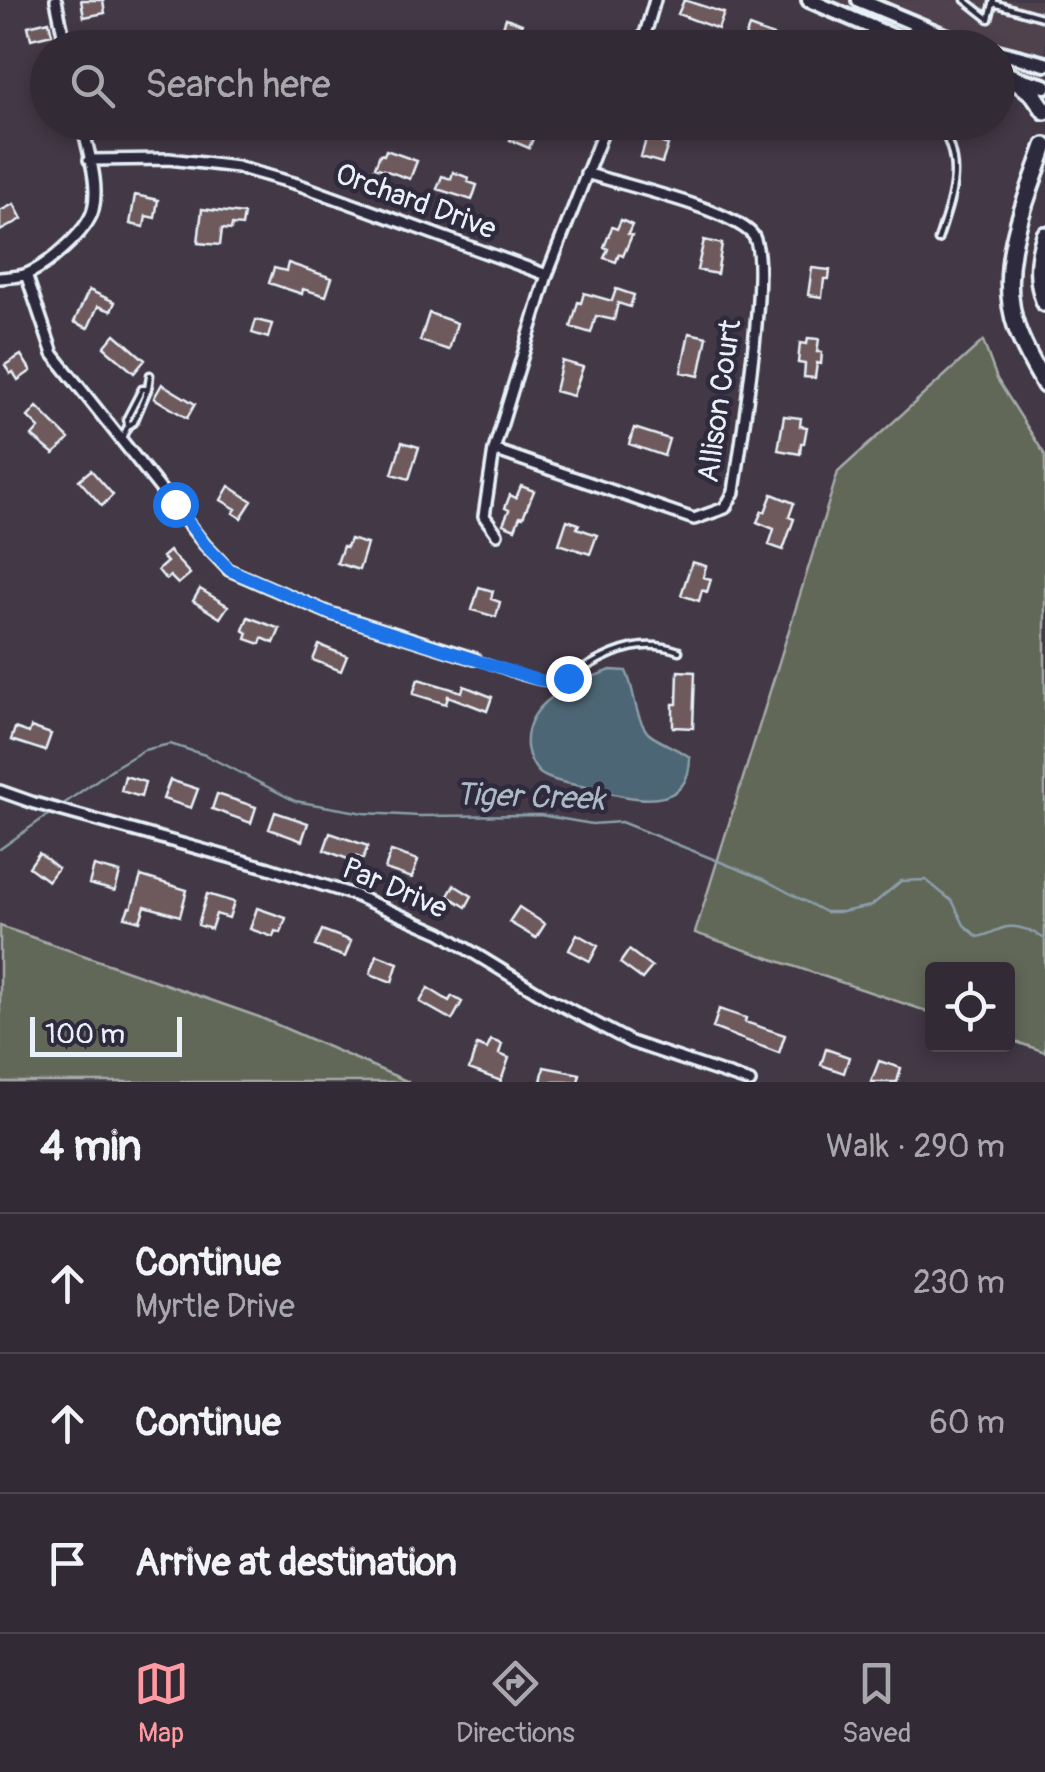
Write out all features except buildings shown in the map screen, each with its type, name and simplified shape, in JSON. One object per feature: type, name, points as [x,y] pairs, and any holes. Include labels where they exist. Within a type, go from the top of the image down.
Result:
[{"type":"highway","points":[[1015,82],[1034,95],[1045,112]]},
{"type":"highway","points":[[1045,146],[1015,236],[1009,282],[1016,326],[1045,385]]},
{"type":"highway","points":[[1045,235],[1038,283],[1045,303]]},
{"type":"main road","points":[[809,0],[873,30]]},
{"type":"main road","points":[[859,0],[886,5],[933,30]]},
{"type":"main road","points":[[835,11],[878,16],[886,5]]},
{"type":"main road","points":[[1015,56],[1045,64]]},
{"type":"main road","points":[[1015,78],[1045,86]]},
{"type":"street","points":[[56,0],[62,30]]},
{"type":"street","points":[[646,30],[656,0]]},
{"type":"street","points":[[0,278],[26,274],[61,251],[84,226],[93,211],[95,188],[85,140]]},
{"type":"street","points":[[497,534],[484,516],[494,450],[547,275],[600,140]]},
{"type":"street","name":"Orchard Drive","points":[[89,160],[169,158],[237,167],[297,184],[547,275]]},
{"type":"street","name":"Allison Court","points":[[494,450],[694,519],[725,508],[734,492],[758,305],[758,248],[754,235],[726,216],[586,173]]},
{"type":"street","points":[[26,274],[52,354],[205,545],[230,570],[329,613],[476,660]]},
{"type":"street","name":"Par Drive","points":[[0,791],[354,896],[442,934],[544,996],[631,1042],[750,1082]]},
{"type":"lane","points":[[964,0],[989,19],[993,2],[1045,18]]},
{"type":"lane","points":[[938,240],[955,186],[948,140]]},
{"type":"lane","points":[[121,440],[142,389],[148,389],[150,375]]},
{"type":"lane","points":[[476,660],[554,682],[625,648],[640,645],[679,650]]},
{"type":"shaded area","points":[[827,0],[1045,0],[1045,57],[1024,72],[1015,69],[1015,30],[909,30]]},
{"type":"green space","points":[[983,341],[997,379],[1045,455],[1045,1052],[1015,1041],[1015,962],[925,962],[925,1011],[695,933],[838,472]]},
{"type":"green space","points":[[0,926],[259,1017],[409,1082],[0,1082]]},
{"type":"water","points":[[611,670],[626,671],[648,733],[690,757],[687,776],[679,789],[667,796],[635,798],[557,781],[541,774],[530,758],[528,731],[542,705],[568,688]]},
{"type":"waterway","name":"Tiger Creek","points":[[58,808],[144,750],[170,744],[205,755],[295,801],[364,813],[540,815],[592,824],[621,822],[763,879],[825,912],[871,906],[901,881],[926,880],[953,902],[964,925],[978,937],[1014,927],[1045,939]]},
{"type":"waterway","name":"Tiger Creek","points":[[0,849],[52,812]]},
{"type":"route","points":[[175,504],[205,545],[230,570],[329,613],[538,680],[554,682],[568,678]]}]
